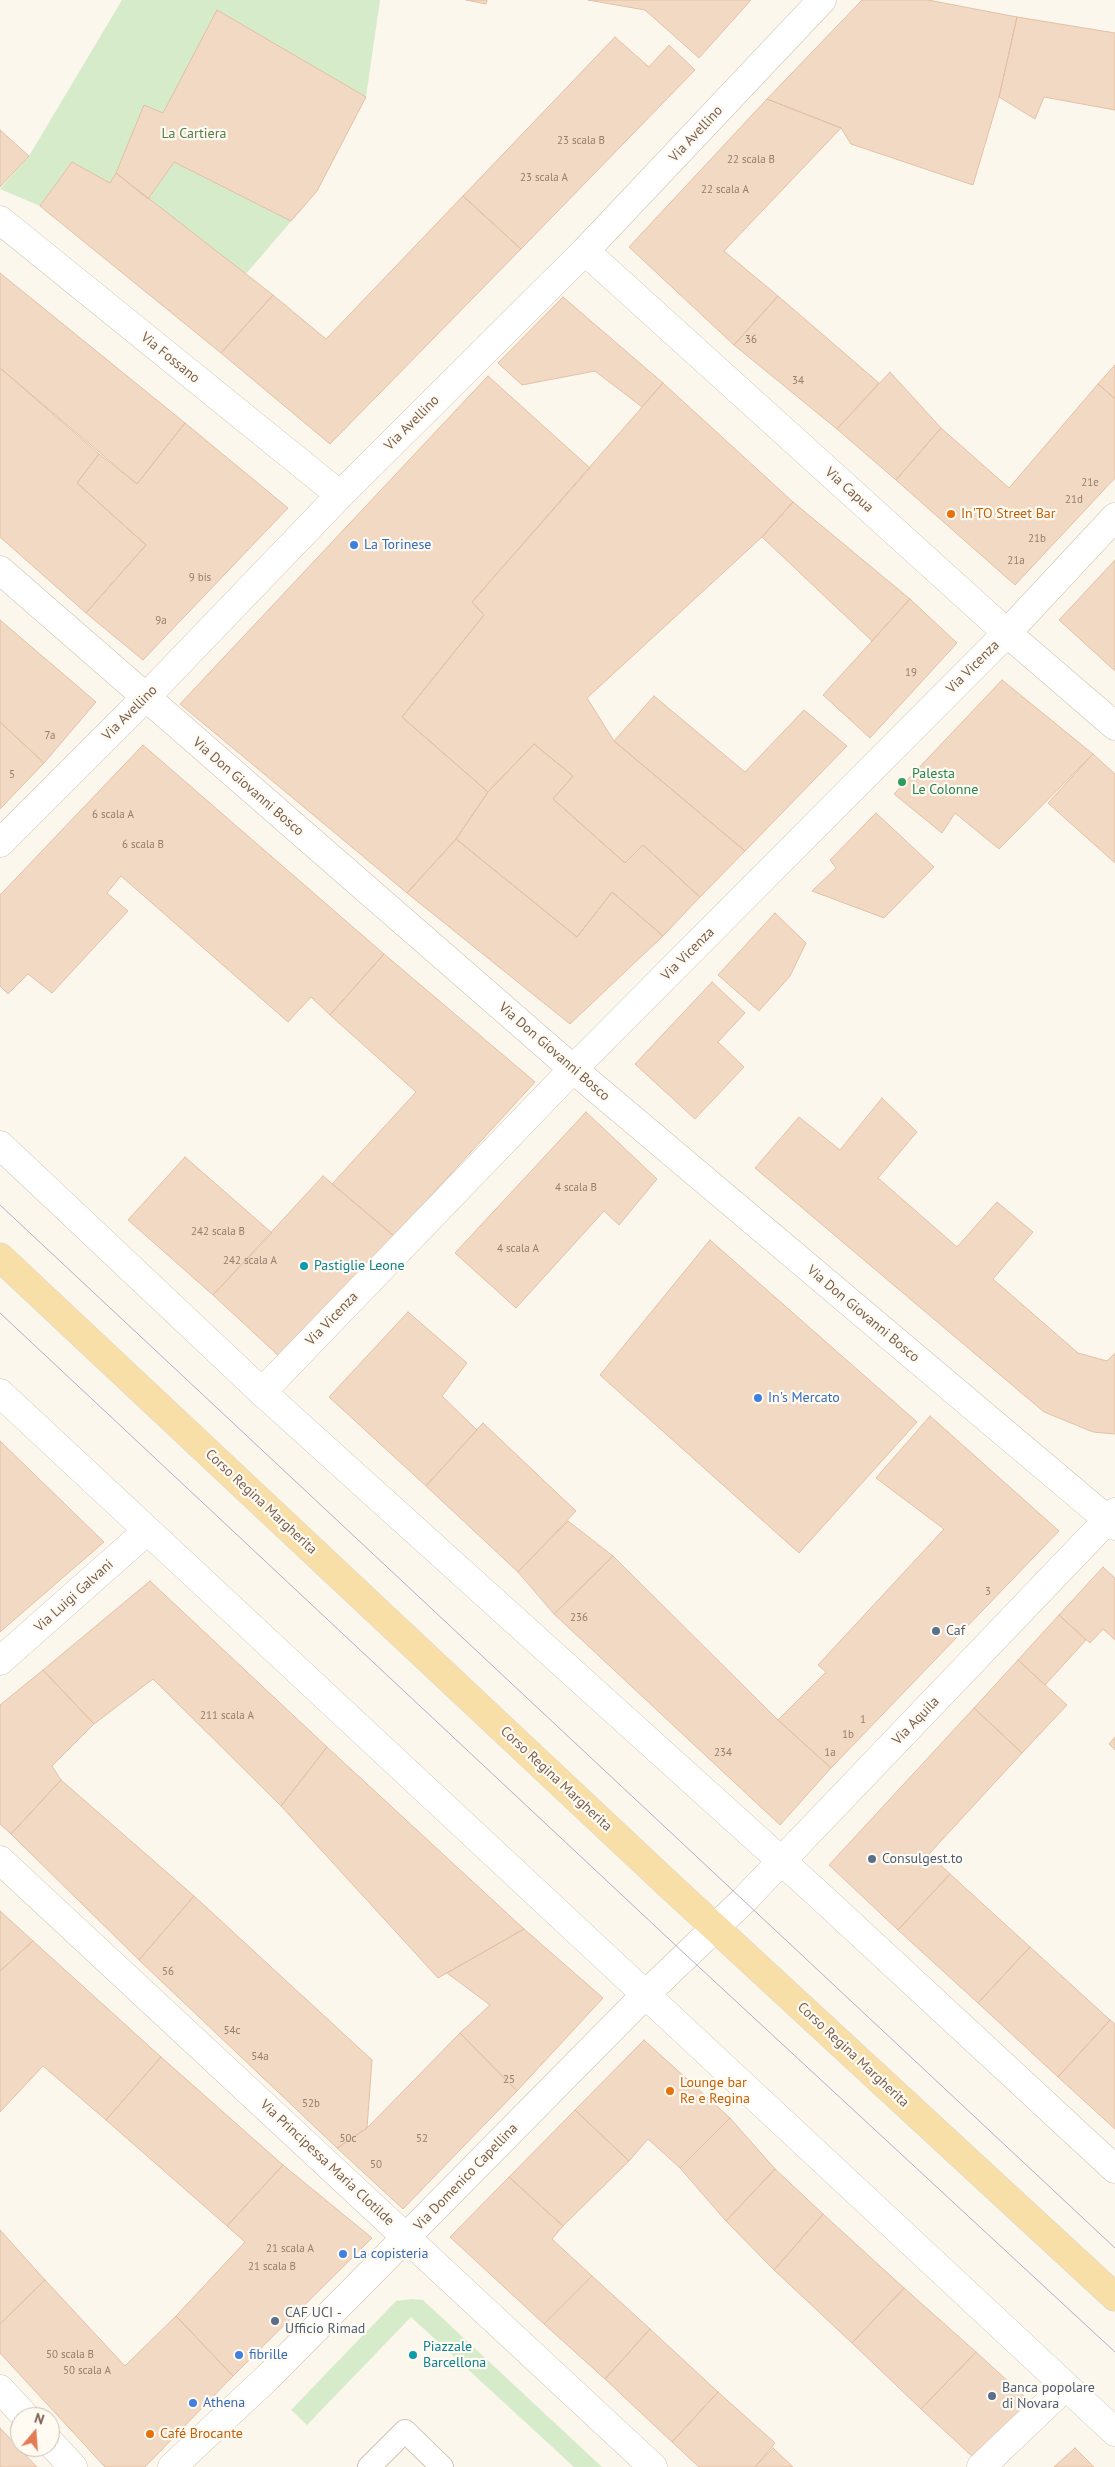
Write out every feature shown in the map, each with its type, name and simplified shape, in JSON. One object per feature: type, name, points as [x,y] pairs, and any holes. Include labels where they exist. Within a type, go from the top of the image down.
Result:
[{"type":"main road","name":"Corso Regina Margherita","points":[[0,1258],[716,1928],[1115,2297]]},
{"type":"street","name":"Via Avellino","points":[[0,843],[145,698],[340,495],[585,251],[822,0]]},
{"type":"street","name":"Via Fossano","points":[[0,220],[340,495]]},
{"type":"street","name":"Via Capua","points":[[585,251],[1007,633],[1115,726]]},
{"type":"street","name":"Via Vicenza","points":[[262,1392],[573,1069],[1007,633],[1115,517]]},
{"type":"street","name":"Via Don Giovanni Bosco","points":[[0,570],[573,1069],[1113,1519]]},
{"type":"street","points":[[0,1145],[262,1392],[781,1861],[1115,2169]]},
{"type":"street","points":[[0,1393],[1115,2432]]},
{"type":"street","name":"Via Aquila","points":[[716,1928],[1113,1519]]},
{"type":"street","name":"Via Luigi Galvani","points":[[0,1661],[147,1531]]},
{"type":"street","name":"Via Principessa Maria Clotilde","points":[[0,1860],[653,2467]]},
{"type":"street","name":"Via Domenico Capellina","points":[[172,2467],[268,2377],[408,2238],[645,1994],[716,1928]]},
{"type":"street","points":[[981,2467],[1065,2387]]},
{"type":"street","points":[[0,2388],[17,2407]]},
{"type":"street","points":[[60,2453],[73,2467]]},
{"type":"lane","points":[[369,2467],[405,2431],[442,2467]]},
{"type":"green space","name":"La Cartiera","points":[[122,0],[380,0],[366,97],[317,191],[222,302],[193,327],[40,206],[0,189],[29,156]]},
{"type":"green space","points":[[423,2300],[602,2467],[574,2467],[411,2317],[307,2425],[291,2410],[396,2301]]},
{"type":"building","points":[[466,0],[487,0],[486,4]]},
{"type":"building","points":[[588,0],[751,0],[699,58],[645,10]]},
{"type":"building","points":[[862,0],[928,0],[1017,17],[999,97],[973,185],[851,144],[841,128],[767,99]]},
{"type":"building","points":[[217,10],[366,97],[317,191],[291,221],[174,162],[148,199],[116,173],[144,105],[163,113]]},
{"type":"building","points":[[1017,17],[1115,33],[1115,110],[1044,97],[1035,119],[999,97]]},
{"type":"building","points":[[615,37],[649,67],[669,45],[695,70],[521,249],[463,196]]},
{"type":"building","points":[[767,99],[841,128],[724,251],[778,296],[734,345],[629,247]]},
{"type":"building","points":[[0,130],[29,156],[0,187]]},
{"type":"building","points":[[72,162],[110,183],[116,173],[273,295],[221,353],[40,206]]},
{"type":"building","points":[[463,196],[521,249],[330,444],[221,353],[273,295],[326,339]]},
{"type":"building","points":[[0,273],[185,423],[137,484],[0,368]]},
{"type":"building","points":[[778,296],[879,383],[837,429],[734,345]]},
{"type":"building","points":[[563,297],[663,383],[642,407],[595,371],[522,385],[498,363]]},
{"type":"building","points":[[1115,365],[1115,399],[1098,384]]},
{"type":"building","points":[[0,368],[99,454],[77,483],[146,545],[86,613],[0,537]]},
{"type":"building","points":[[890,372],[941,428],[896,480],[837,429]]},
{"type":"building","points":[[488,376],[590,468],[472,602],[484,615],[402,717],[488,792],[456,839],[407,893],[180,704]]},
{"type":"building","points":[[663,383],[793,502],[762,537],[587,698],[614,741],[745,851],[700,897],[643,845],[625,863],[553,799],[573,776],[534,744],[488,792],[402,717],[484,615],[472,602]]},
{"type":"building","points":[[1098,384],[1115,399],[1115,478],[1015,585],[896,480],[941,428],[1009,488]]},
{"type":"building","points":[[185,423],[288,508],[143,660],[86,613],[146,545],[77,483],[99,454],[137,484]]},
{"type":"building","points":[[793,502],[910,599],[872,641],[762,537]]},
{"type":"building","points":[[1115,560],[1115,671],[1059,620]]},
{"type":"building","points":[[910,599],[957,643],[870,738],[823,695]]},
{"type":"building","points":[[0,620],[96,702],[44,763],[0,722]]},
{"type":"building","points":[[1002,680],[1093,754],[999,849],[955,813],[942,833],[894,794]]},
{"type":"building","points":[[654,696],[745,772],[804,710],[847,746],[745,851],[614,741]]},
{"type":"building","points":[[0,722],[44,763],[0,809]]},
{"type":"building","points":[[534,744],[573,776],[553,799],[625,863],[643,845],[700,897],[663,936],[612,892],[577,937],[456,839],[488,792]]},
{"type":"building","points":[[143,745],[384,954],[330,1015],[311,997],[288,1022],[121,876],[107,893],[128,911],[52,993],[28,974],[8,994],[0,986],[0,895]]},
{"type":"building","points":[[1093,754],[1115,774],[1115,863],[1048,803]]},
{"type":"building","points":[[876,813],[934,867],[884,918],[812,891],[836,868],[830,860]]},
{"type":"building","points":[[456,839],[577,937],[612,892],[663,936],[570,1024],[407,893]]},
{"type":"building","points":[[775,913],[806,943],[790,976],[759,1011],[718,975]]},
{"type":"building","points":[[384,954],[535,1082],[394,1236],[332,1184],[416,1092],[330,1015]]},
{"type":"building","points":[[712,982],[745,1013],[718,1042],[744,1067],[695,1119],[635,1064]]},
{"type":"building","points":[[882,1098],[917,1132],[878,1178],[957,1247],[997,1202],[1033,1232],[993,1279],[1078,1353],[1107,1361],[1115,1353],[1115,1434],[1093,1432],[1044,1412],[755,1168],[799,1117],[840,1150]]},
{"type":"building","points":[[586,1112],[657,1179],[619,1225],[604,1211],[516,1308],[455,1253]]},
{"type":"building","points":[[185,1157],[272,1233],[213,1295],[128,1220]]},
{"type":"building","name":"Pastiglie Leone","points":[[323,1176],[394,1236],[281,1358],[213,1295]]},
{"type":"building","name":"In's Mercato","points":[[710,1240],[917,1422],[799,1553],[600,1375]]},
{"type":"building","points":[[408,1312],[467,1363],[442,1396],[477,1430],[426,1486],[329,1397]]},
{"type":"building","points":[[930,1416],[1059,1531],[831,1768],[778,1720],[826,1672],[818,1665],[944,1529],[876,1478]]},
{"type":"building","points":[[483,1423],[576,1511],[518,1572],[426,1486]]},
{"type":"building","points":[[0,1441],[104,1542],[0,1632]]},
{"type":"building","points":[[568,1521],[613,1556],[554,1614],[518,1572]]},
{"type":"building","points":[[613,1556],[778,1720],[831,1768],[780,1825],[554,1614]]},
{"type":"building","points":[[1103,1567],[1115,1578],[1115,1640],[1103,1629],[1090,1643],[1059,1615]]},
{"type":"building","points":[[150,1581],[327,1747],[281,1806],[153,1679],[94,1724],[43,1670]]},
{"type":"building","points":[[1059,1615],[1086,1640],[1045,1685],[1018,1660]]},
{"type":"building","points":[[1018,1660],[1067,1705],[1022,1753],[974,1708]]},
{"type":"building","points":[[43,1670],[94,1724],[52,1766],[61,1780],[11,1834],[0,1824],[0,1705]]},
{"type":"building","points":[[974,1708],[1022,1753],[929,1854],[950,1874],[898,1930],[829,1865]]},
{"type":"building","points":[[1115,1737],[1115,1750],[1109,1744]]},
{"type":"building","points":[[327,1747],[524,1929],[438,1978],[281,1806]]},
{"type":"building","points":[[61,1780],[194,1896],[139,1960],[11,1834]]},
{"type":"building","points":[[950,1874],[1030,1947],[978,2003],[898,1930]]},
{"type":"building","points":[[194,1896],[372,2060],[367,2128],[337,2148],[139,1960]]},
{"type":"building","points":[[0,1911],[33,1941],[0,1971]]},
{"type":"building","points":[[524,1929],[603,1998],[517,2091],[460,2033],[490,2005],[447,1973]]},
{"type":"building","points":[[33,1941],[161,2057],[106,2120],[43,2066],[0,2112],[0,1971]]},
{"type":"building","points":[[1030,1947],[1110,2020],[1058,2077],[978,2003]]},
{"type":"building","points":[[1110,2020],[1115,2024],[1115,2129],[1058,2077]]},
{"type":"building","points":[[460,2033],[517,2091],[403,2209],[337,2148],[367,2128]]},
{"type":"building","points":[[644,2040],[730,2118],[680,2168],[648,2139],[629,2161],[575,2110]]},
{"type":"building","points":[[161,2057],[283,2165],[227,2226],[106,2120]]},
{"type":"building","points":[[575,2110],[629,2161],[563,2226],[509,2177]]},
{"type":"building","points":[[730,2118],[775,2169],[726,2221],[680,2168]]},
{"type":"building","points":[[283,2165],[372,2238],[233,2376],[176,2316],[245,2242],[227,2226]]},
{"type":"building","points":[[775,2169],[823,2214],[774,2270],[726,2221]]},
{"type":"building","points":[[509,2177],[563,2226],[552,2239],[592,2276],[544,2324],[450,2237]]},
{"type":"building","points":[[823,2214],[904,2288],[852,2343],[774,2270]]},
{"type":"building","points":[[0,2230],[45,2280],[0,2324]]},
{"type":"building","points":[[592,2276],[650,2329],[605,2379],[544,2324]]},
{"type":"building","points":[[45,2280],[125,2366],[176,2316],[233,2376],[145,2467],[105,2467],[60,2418],[60,2407],[50,2407],[0,2353],[0,2324]]},
{"type":"building","points":[[904,2288],[976,2352],[921,2409],[852,2343]]},
{"type":"building","points":[[650,2329],[718,2392],[672,2442],[605,2379]]},
{"type":"building","points":[[976,2352],[1033,2404],[974,2458],[921,2409]]},
{"type":"building","points":[[718,2392],[775,2443],[755,2467],[699,2467],[672,2442]]},
{"type":"building","points":[[0,2428],[10,2439],[10,2457],[28,2457],[37,2467],[0,2467]]},
{"type":"building","points":[[773,2448],[793,2467],[755,2467]]},
{"type":"building","points":[[1075,2448],[1094,2467],[1054,2467]]},
{"type":"tram line","points":[[0,1205],[1115,2248]]},
{"type":"tram line","points":[[0,1313],[686,1955],[1115,2352]]},
{"type":"place","name":"In'TO Street Bar","points":[[951,514]]},
{"type":"place","name":"La Torinese","points":[[354,545]]},
{"type":"place","name":"Palesta Le Colonne","points":[[902,782]]},
{"type":"place","name":"Pastiglie Leone","points":[[304,1266]]},
{"type":"place","name":"In's Mercato","points":[[758,1398]]},
{"type":"place","name":"Caf","points":[[936,1631]]},
{"type":"place","name":"Consulgest.to","points":[[872,1859]]},
{"type":"place","name":"Lounge bar Re e Regina","points":[[670,2091]]},
{"type":"place","name":"La copisteria","points":[[343,2254]]},
{"type":"place","name":"CAF UCI - Ufficio Rimad","points":[[275,2321]]},
{"type":"place","name":"fibrille","points":[[239,2355]]},
{"type":"place","name":"Piazzale Barcellona","points":[[413,2355]]},
{"type":"place","name":"Banca popolare di Novara","points":[[992,2396]]},
{"type":"place","name":"Athena","points":[[193,2403]]},
{"type":"place","name":"Café Brocante","points":[[150,2434]]}]
